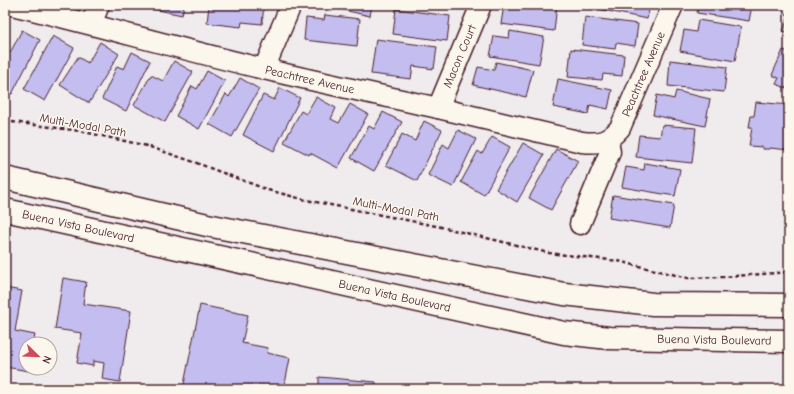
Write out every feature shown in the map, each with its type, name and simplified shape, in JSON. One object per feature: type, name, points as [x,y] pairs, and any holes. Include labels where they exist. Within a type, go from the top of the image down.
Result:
[{"type":"main road","points":[[5,178],[207,226],[564,294],[653,304],[789,305]]},
{"type":"main road","name":"Buena Vista Boulevard","points":[[5,210],[564,333],[609,338],[789,341]]},
{"type":"street","name":"Peachtree Avenue","points":[[12,5],[91,24],[189,51],[360,92],[438,108],[582,142],[598,143],[608,139],[620,128],[673,5]]},
{"type":"street","points":[[91,24],[99,5]]},
{"type":"street","points":[[264,69],[291,5]]},
{"type":"street","name":"Macon Court","points":[[438,108],[481,5]]},
{"type":"street","points":[[580,224],[610,152],[608,139]]},
{"type":"path","name":"Multi-Modal Path","points":[[5,121],[80,131],[147,146],[268,190],[306,200],[441,227],[549,253],[618,261],[688,278],[789,272]]},
{"type":"building","points":[[134,5],[184,5],[182,15]]},
{"type":"building","points":[[209,5],[264,5],[262,24],[242,22],[241,27],[207,23]]},
{"type":"building","points":[[321,5],[372,5],[370,16]]},
{"type":"building","points":[[440,5],[440,9],[406,6]]},
{"type":"building","points":[[504,5],[557,5],[554,31],[501,24]]},
{"type":"building","points":[[594,5],[650,5],[647,19],[593,8]]},
{"type":"building","points":[[698,5],[752,5],[749,21],[697,13]]},
{"type":"building","points":[[789,8],[789,16],[786,15]]},
{"type":"building","points":[[396,9],[450,16],[447,41],[393,34]]},
{"type":"building","points":[[325,15],[360,19],[357,46],[304,40],[306,18],[324,20]]},
{"type":"building","points":[[789,16],[789,33],[783,31]]},
{"type":"building","points":[[585,17],[638,24],[635,46],[616,43],[615,49],[582,45]]},
{"type":"building","points":[[698,20],[741,27],[735,61],[680,51],[684,30],[696,32]]},
{"type":"building","points":[[22,30],[40,40],[12,94],[5,90],[5,51],[10,53]]},
{"type":"building","points":[[510,31],[544,37],[539,64],[490,56],[494,36],[509,38]]},
{"type":"building","points":[[53,36],[74,48],[45,101],[24,89]]},
{"type":"building","points":[[376,39],[437,47],[434,69],[413,66],[411,79],[371,74]]},
{"type":"building","points":[[100,42],[119,54],[89,103],[60,85],[78,57],[88,63]]},
{"type":"building","points":[[571,49],[624,55],[622,76],[603,74],[602,80],[568,77]]},
{"type":"building","points":[[783,50],[789,52],[789,89],[776,84],[779,78],[772,75]]},
{"type":"building","points":[[132,52],[150,61],[126,111],[102,99],[117,66],[124,69]]},
{"type":"building","points":[[670,60],[727,67],[724,92],[668,86]]},
{"type":"building","points":[[174,61],[193,72],[165,122],[134,105],[151,75],[163,81]]},
{"type":"building","points":[[496,62],[533,70],[526,97],[473,85],[478,67],[494,70]]},
{"type":"building","points":[[207,71],[225,81],[199,129],[176,116],[192,86],[197,89]]},
{"type":"building","points":[[240,78],[259,89],[232,137],[209,124],[226,94],[229,97]]},
{"type":"building","points":[[558,79],[612,90],[608,109],[590,105],[588,114],[553,107]]},
{"type":"building","points":[[280,88],[300,98],[274,151],[243,135],[263,95],[274,100]]},
{"type":"building","points":[[676,91],[710,99],[705,126],[653,115],[657,95],[674,99]]},
{"type":"building","points":[[316,97],[336,108],[331,119],[339,123],[350,104],[368,114],[338,168],[310,153],[309,155],[284,142],[301,111],[306,114]]},
{"type":"building","points":[[756,102],[789,105],[789,150],[770,148],[763,149],[763,147],[749,146],[752,127],[749,127],[751,116],[754,116]]},
{"type":"building","points":[[383,112],[402,122],[374,171],[351,158],[369,126],[374,129]]},
{"type":"building","points":[[424,121],[442,130],[417,181],[386,165],[402,134],[415,141]]},
{"type":"building","points":[[662,125],[696,128],[692,163],[636,157],[639,135],[660,137]]},
{"type":"building","points":[[458,130],[476,139],[453,187],[428,175],[443,144],[449,148]]},
{"type":"building","points":[[492,137],[510,147],[484,195],[461,182],[478,151],[482,154]]},
{"type":"building","points":[[523,143],[544,155],[517,202],[496,189]]},
{"type":"building","points":[[556,149],[578,161],[551,210],[529,198]]},
{"type":"building","points":[[645,163],[680,169],[675,196],[622,187],[626,167],[644,170]]},
{"type":"building","points":[[613,195],[674,205],[670,228],[609,218]]},
{"type":"building","points":[[63,278],[86,282],[83,304],[131,311],[120,382],[102,379],[104,363],[93,361],[93,366],[77,363],[82,333],[55,329]]},
{"type":"building","points":[[5,288],[22,291],[15,331],[35,335],[18,336],[18,369],[5,367]]},
{"type":"building","points":[[200,305],[248,315],[242,343],[268,348],[267,353],[290,358],[284,389],[183,389]]},
{"type":"building","points":[[319,377],[376,382],[375,389],[319,389]]}]
